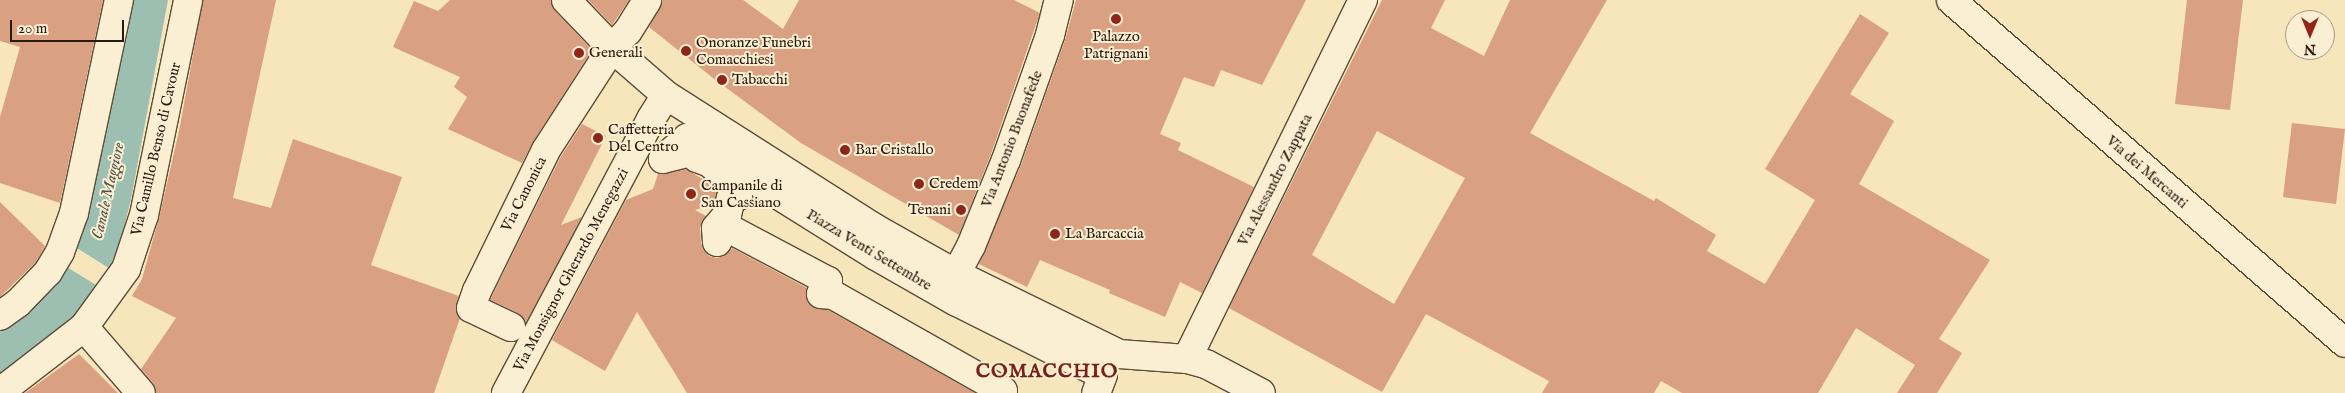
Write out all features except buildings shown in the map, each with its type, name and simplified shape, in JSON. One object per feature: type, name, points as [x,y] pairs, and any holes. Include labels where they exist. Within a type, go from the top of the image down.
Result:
[{"type":"street","points":[[0,316],[18,303],[48,272],[62,253],[74,213],[120,0]]},
{"type":"street","name":"Via Camillo Benso di Cavour","points":[[0,392],[84,327],[126,269],[141,224],[188,0]]},
{"type":"street","name":"Piazza Venti Settembre","points":[[566,0],[612,48],[666,95],[874,226],[956,274],[1119,354],[1187,359],[1206,364],[1261,393]]},
{"type":"street","points":[[612,48],[628,31],[647,0]]},
{"type":"street","name":"Via Antonio Buonafede","points":[[956,274],[971,246],[1020,123],[1050,35],[1059,0]]},
{"type":"street","name":"Via Alessandro Zappata","points":[[1187,359],[1363,0]]},
{"type":"street","name":"Via dei Mercanti","points":[[1951,0],[2345,343]]},
{"type":"street","name":"Via Canonica","points":[[511,327],[471,308],[508,225],[546,150],[612,48]]},
{"type":"street","name":"Via Monsignor Gherardo Menegazzi","points":[[506,393],[651,119],[666,95]]},
{"type":"street","name":"Piazza Venti Settembre","points":[[1002,393],[1003,391],[833,294],[821,294],[828,281],[726,226],[717,242],[716,228],[727,214],[731,198],[738,196],[729,170],[721,173],[710,163],[697,158],[695,151],[663,159],[687,138],[883,260],[955,301],[1103,374],[1096,393]]},
{"type":"street","points":[[84,327],[142,393]]},
{"type":"street","points":[[1106,393],[1119,354]]},
{"type":"water","name":"Canale Maggiore","points":[[127,0],[168,0],[131,199],[121,239],[110,267],[92,296],[64,326],[0,375],[0,330],[44,291]]},
{"type":"pier","points":[[72,245],[112,270],[101,288],[62,264]]},
{"type":"place","name":"Palazzo Patrignani","points":[[1116,19]]},
{"type":"place","name":"Onoranze Funebri Comacchiesi","points":[[686,51]]},
{"type":"place","name":"Generali","points":[[579,53]]},
{"type":"place","name":"Tabacchi","points":[[722,80]]},
{"type":"place","name":"Caffetteria Del Centro","points":[[598,138]]},
{"type":"place","name":"Bar Cristallo","points":[[845,150]]},
{"type":"place","name":"Credem","points":[[919,184]]},
{"type":"place","name":"Campanile di San Cassiano","points":[[691,194]]},
{"type":"place","name":"Tenani","points":[[961,210]]},
{"type":"place","name":"La Barcaccia","points":[[1055,234]]},
{"type":"district","name":"COMACCHIO","points":[[1047,371]]}]
